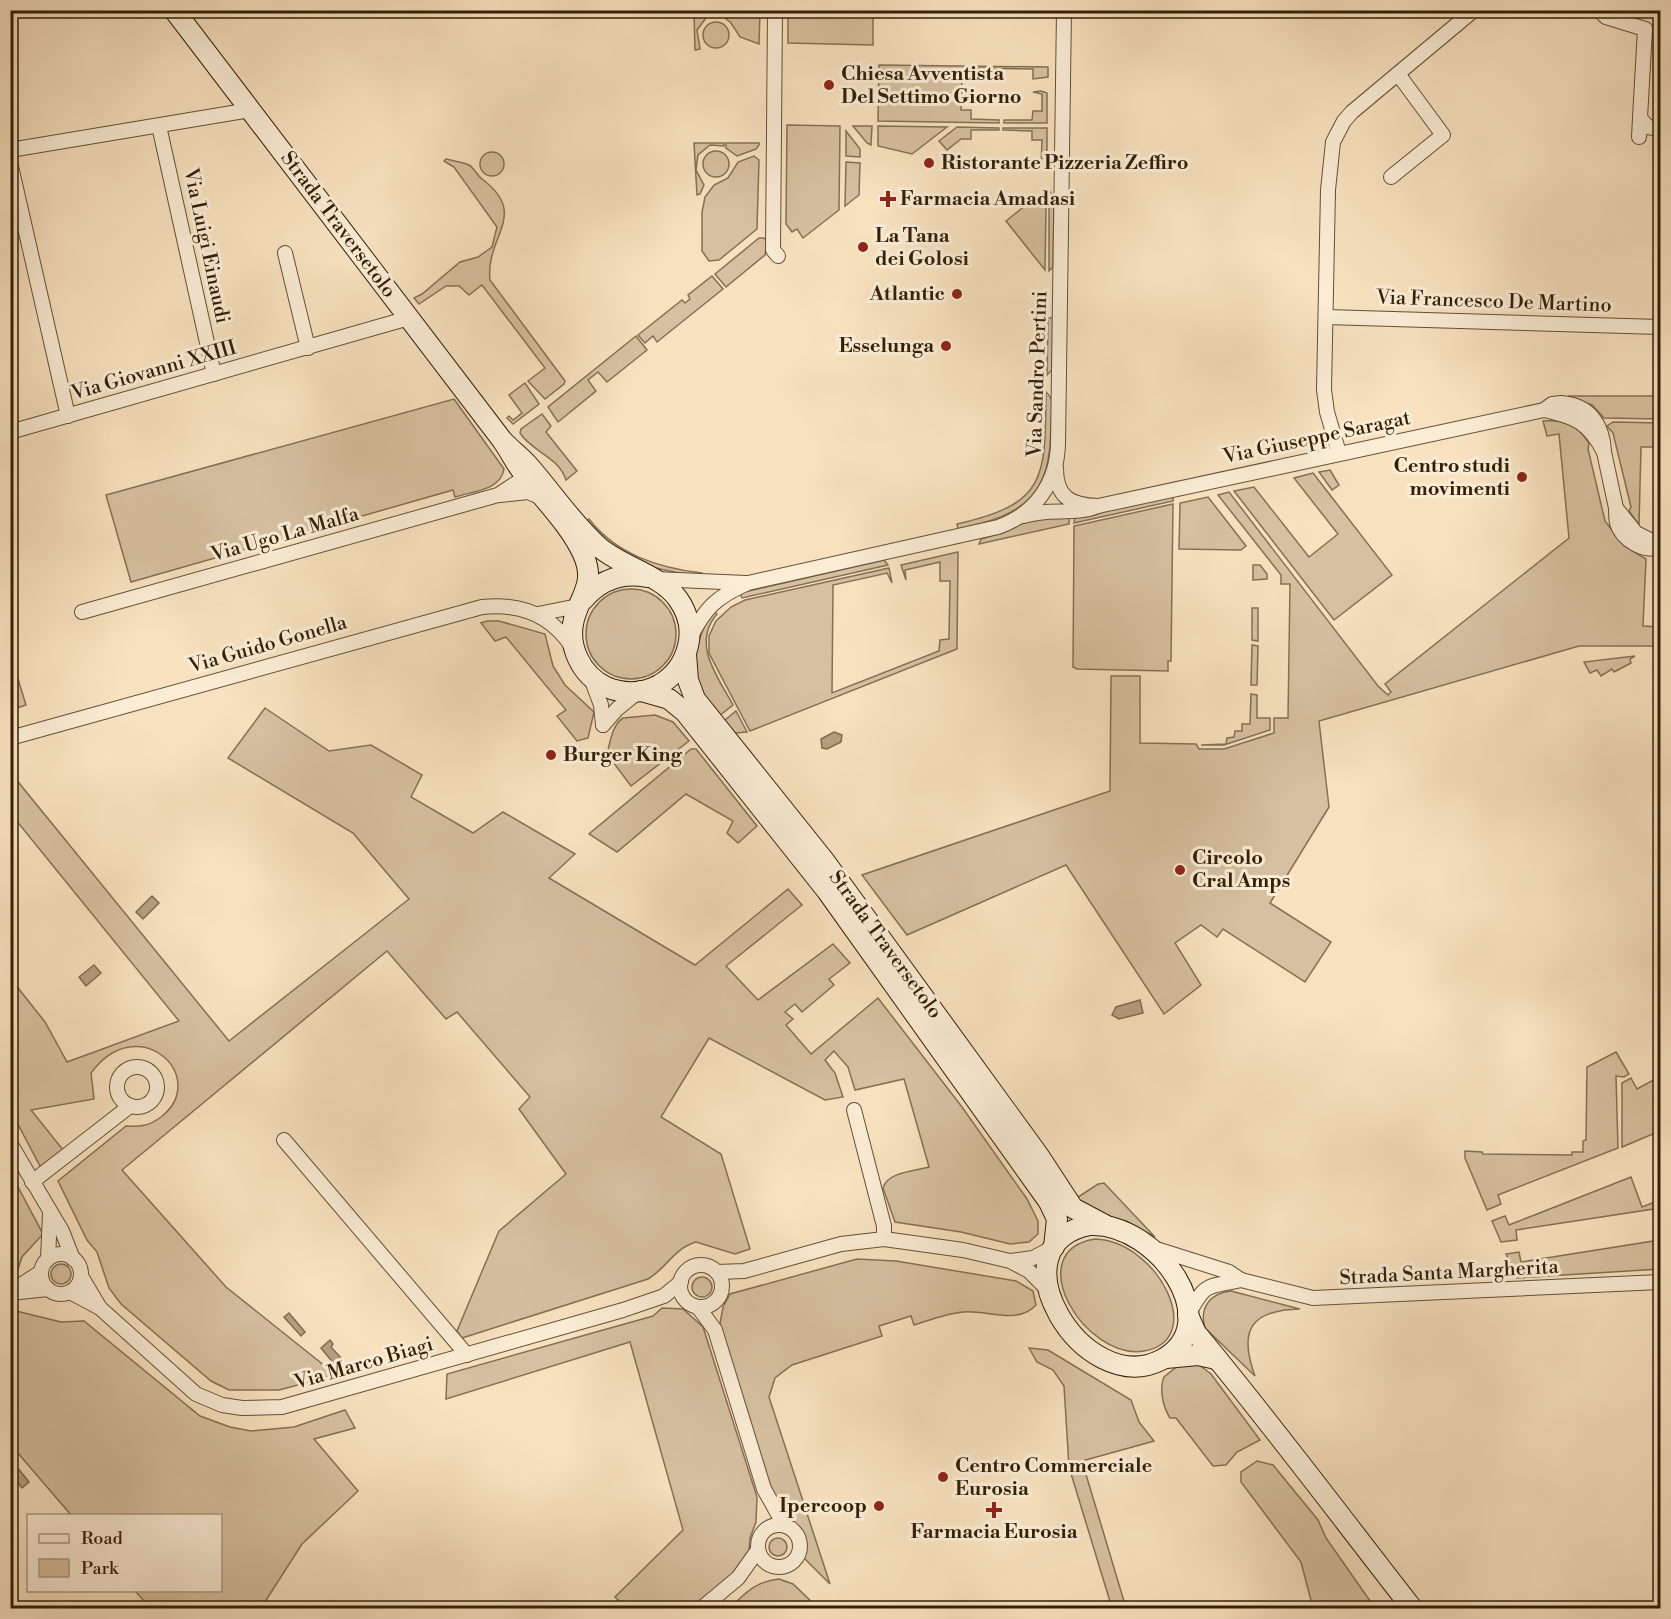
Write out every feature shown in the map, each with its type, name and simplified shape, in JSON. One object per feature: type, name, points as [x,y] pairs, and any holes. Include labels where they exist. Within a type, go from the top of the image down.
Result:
[{"type":"main road","name":"Strada Traversetolo","points":[[174,10],[507,448],[531,485],[572,536],[585,558],[588,580],[573,624],[574,650],[588,673],[609,688],[641,691],[669,699],[685,712],[827,891],[1050,1202],[1057,1219],[1054,1247],[1047,1268],[1048,1290],[1055,1309],[1066,1327],[1094,1352],[1117,1362],[1136,1366],[1166,1358],[1198,1355],[1216,1359]]},
{"type":"main road","name":"Strada Traversetolo","points":[[531,485],[600,548],[671,591],[682,606],[689,624],[688,680],[695,699],[829,868],[1039,1156],[1073,1208],[1105,1225],[1130,1233],[1154,1248],[1178,1279],[1188,1315],[1196,1333],[1302,1462],[1324,1482],[1424,1608]]},
{"type":"main road","name":"Strada Traversetolo","points":[[583,600],[595,587],[611,579],[628,575],[650,579]]},
{"type":"main road","name":"Strada Traversetolo","points":[[641,691],[656,687],[672,676],[688,647]]},
{"type":"main road","name":"Strada Traversetolo","points":[[1054,1247],[1076,1229],[1090,1225],[1105,1225]]},
{"type":"main road","points":[[1166,1358],[1182,1340],[1188,1315]]},
{"type":"main road","name":"Strada Traversetolo","points":[[1302,1462],[1317,1488],[1412,1608]]},
{"type":"street","points":[[775,10],[773,250],[778,256]]},
{"type":"street","name":"Via Sandro Pertini","points":[[688,647],[705,610],[722,596],[748,583],[992,529],[1014,520],[1043,494],[1056,463],[1064,10]]},
{"type":"street","points":[[1339,453],[1325,403],[1328,190],[1333,142],[1344,121],[1352,112],[1474,10]]},
{"type":"street","points":[[1599,10],[1606,17],[1645,28],[1639,137]]},
{"type":"street","points":[[1391,177],[1443,135],[1398,74]]},
{"type":"street","points":[[10,150],[250,110]]},
{"type":"street","points":[[1640,118],[1648,128],[1660,129]]},
{"type":"street","name":"Via Luigi Einaudi","points":[[159,126],[214,374]]},
{"type":"street","points":[[10,162],[68,416]]},
{"type":"street","points":[[285,253],[308,348]]},
{"type":"street","name":"Via Francesco De Martino","points":[[1326,317],[1660,327]]},
{"type":"street","name":"Via Giovanni XXIII","points":[[10,432],[409,318]]},
{"type":"street","name":"Via Giuseppe Saragat","points":[[1014,520],[1037,512],[1054,510],[1082,512],[1098,506],[1544,410],[1554,404],[1565,404],[1588,412],[1601,430],[1616,508],[1633,530],[1660,546]]},
{"type":"street","points":[[1056,463],[1057,480],[1064,495]]},
{"type":"street","name":"Via Ugo La Malfa","points":[[82,612],[531,485]]},
{"type":"street","name":"Via Giuseppe Saragat","points":[[1043,494],[1054,490],[1075,504],[1098,506]]},
{"type":"street","points":[[1043,494],[1043,507],[1054,510]]},
{"type":"street","name":"Via Sandro Pertini","points":[[650,579],[748,583]]},
{"type":"street","name":"Via Guido Gonella","points":[[10,738],[467,610],[495,606],[538,614],[573,607],[583,600]]},
{"type":"street","name":"Via Guido Gonella","points":[[538,614],[554,625],[574,650]]},
{"type":"street","points":[[588,673],[597,688],[603,725],[631,696],[641,691]]},
{"type":"street","points":[[32,1182],[130,1106]]},
{"type":"street","points":[[854,1110],[884,1226],[884,1239]]},
{"type":"street","points":[[284,1140],[467,1355]]},
{"type":"street","points":[[10,1143],[62,1231],[78,1263],[81,1276],[79,1283],[70,1292],[59,1294],[48,1289],[10,1292]]},
{"type":"street","points":[[10,1292],[41,1272],[48,1259],[50,1214]]},
{"type":"street","points":[[698,1307],[711,1305],[730,1278],[744,1271],[841,1245],[884,1239],[1010,1261],[1033,1258],[1054,1247]]},
{"type":"street","name":"Strada Santa Margherita","points":[[1154,1248],[1229,1272],[1241,1280]]},
{"type":"street","points":[[48,1259],[58,1254],[74,1259]]},
{"type":"street","points":[[1010,1261],[1029,1271],[1048,1290]]},
{"type":"street","points":[[738,1578],[793,1562],[800,1550],[799,1537],[784,1525],[764,1490],[715,1330],[698,1307],[683,1298],[681,1282],[687,1270],[699,1265],[717,1272],[744,1271]]},
{"type":"street","points":[[41,1272],[43,1282],[48,1289]]},
{"type":"street","points":[[715,1330],[721,1291],[717,1272]]},
{"type":"street","name":"Via Marco Biagi","points":[[81,1276],[100,1308]]},
{"type":"street","name":"Strada Santa Margherita","points":[[1188,1315],[1198,1296],[1210,1286],[1218,1282],[1241,1280],[1313,1298],[1660,1282]]},
{"type":"street","name":"Via Marco Biagi","points":[[70,1292],[100,1308],[196,1394],[222,1405],[242,1408],[282,1407],[561,1329],[664,1296],[681,1282]]},
{"type":"street","name":"Via Marco Biagi","points":[[664,1296],[683,1298]]},
{"type":"street","points":[[764,1490],[762,1532],[758,1541],[758,1550],[762,1560],[773,1567]]},
{"type":"street","points":[[762,1532],[770,1526],[784,1525]]},
{"type":"street","points":[[702,1608],[738,1578],[758,1550]]},
{"type":"green space","points":[[694,11],[707,11],[709,14],[697,30],[700,49],[695,50]]},
{"type":"green space","points":[[717,11],[760,11],[759,44],[740,37],[731,23]]},
{"type":"green space","points":[[788,11],[873,11],[873,45],[788,43]]},
{"type":"green space","points":[[716,22],[725,26],[729,35],[725,44],[716,48],[707,44],[703,35],[707,26]]},
{"type":"green space","points":[[879,65],[1048,67],[1048,77],[1033,79],[1033,69],[972,68],[972,78],[962,78],[961,110],[971,110],[971,119],[999,120],[999,123],[878,121]]},
{"type":"green space","points":[[1033,92],[1047,93],[1047,123],[1004,123],[1004,120],[1032,120],[1033,111],[1042,111],[1042,94]]},
{"type":"green space","points":[[787,125],[840,126],[839,210],[803,238],[797,229],[792,232],[786,224]]},
{"type":"green space","points":[[853,126],[872,126],[871,145],[867,143]]},
{"type":"green space","points":[[878,126],[947,127],[912,154],[878,146]]},
{"type":"green space","points":[[957,127],[999,128],[999,130],[971,130],[971,139],[961,139],[947,150],[939,141]]},
{"type":"green space","points":[[1003,128],[1047,128],[1047,167],[1032,168],[1041,167],[1042,140],[1032,140],[1032,131],[1003,130]]},
{"type":"green space","points":[[846,131],[860,149],[860,157],[846,156]]},
{"type":"green space","points":[[694,143],[724,143],[724,146],[710,145],[698,155],[696,170],[704,185],[700,194],[697,195]]},
{"type":"green space","points":[[726,143],[759,143],[759,145],[756,149],[737,156],[726,148]]},
{"type":"green space","points":[[716,151],[725,155],[729,164],[725,173],[716,177],[707,173],[703,164],[707,155]]},
{"type":"green space","points":[[492,152],[500,156],[504,164],[500,172],[492,176],[484,172],[480,164],[484,156]]},
{"type":"green space","points":[[754,156],[759,160],[757,229],[719,260],[709,261],[702,251],[702,212],[705,197],[714,185],[728,178],[738,162]]},
{"type":"green space","points":[[446,159],[471,166],[496,192],[503,204],[504,215],[493,251],[490,280],[565,381],[545,399],[528,381],[545,368],[482,285],[469,295],[459,286],[446,286],[419,304],[414,298],[460,262],[478,257],[492,247],[497,227],[454,167],[444,161]]},
{"type":"green space","points":[[846,162],[860,163],[859,195],[845,206]]},
{"type":"green space","points":[[1049,189],[1054,199],[1053,267],[1049,271]]},
{"type":"green space","points":[[1026,205],[1046,206],[1045,270],[1006,221]]},
{"type":"green space","points":[[759,238],[767,241],[765,255],[726,287],[715,274]]},
{"type":"green space","points":[[712,276],[723,289],[657,342],[653,336],[645,343],[638,335],[682,300],[685,303],[690,299],[688,295]]},
{"type":"green space","points":[[1048,318],[1053,318],[1052,370],[1047,375]]},
{"type":"green space","points":[[636,336],[647,350],[607,382],[598,372],[588,380],[596,391],[558,422],[548,407]]},
{"type":"green space","points":[[525,383],[539,404],[513,424],[507,418],[509,416],[513,420],[522,413],[509,395]]},
{"type":"green space","points":[[1046,392],[1051,398],[1052,406],[1050,448],[1040,485],[1018,508],[982,523],[958,529],[957,524],[1009,507],[1025,496],[1035,482],[1041,465],[1044,445]]},
{"type":"green space","points":[[1568,396],[1660,396],[1660,419],[1604,418],[1592,405]]},
{"type":"green space","points":[[454,399],[504,469],[502,476],[492,486],[455,497],[453,490],[131,582],[106,495]]},
{"type":"green space","points":[[542,414],[551,426],[546,432],[577,471],[566,480],[557,465],[531,445],[520,433],[521,429]]},
{"type":"green space","name":"Circolo Cral Amps","points":[[1543,421],[1558,421],[1570,425],[1589,443],[1588,449],[1605,521],[1624,546],[1646,559],[1643,626],[1660,627],[1660,646],[1579,646],[1319,721],[1329,807],[1270,903],[1331,942],[1305,982],[1223,929],[1217,937],[1201,925],[1175,943],[1201,985],[1164,1014],[1066,865],[907,935],[862,875],[1110,791],[1111,676],[1140,676],[1140,743],[1196,744],[1199,749],[1224,749],[1274,733],[1274,718],[1288,718],[1290,584],[1281,584],[1281,575],[1218,495],[1229,492],[1378,686],[1388,695],[1391,692],[1385,684],[1569,538],[1559,434],[1547,436]]},
{"type":"green space","points":[[1613,422],[1660,423],[1660,447],[1641,447],[1639,525],[1629,511],[1631,507],[1613,433],[1607,426]]},
{"type":"green space","points":[[1330,470],[1339,485],[1332,490],[1319,472]]},
{"type":"green space","points":[[1313,473],[1392,575],[1334,620],[1234,491],[1254,487],[1309,557],[1338,534],[1294,478]]},
{"type":"green space","points":[[1173,495],[1173,501],[1074,523],[1075,517]]},
{"type":"green space","points":[[1208,497],[1246,546],[1241,550],[1179,549],[1180,503]]},
{"type":"green space","points":[[1173,504],[1171,661],[1168,661],[1168,671],[1077,669],[1073,667],[1074,526]]},
{"type":"green space","points":[[1036,517],[1069,517],[1069,524],[979,544],[981,539],[1005,532]]},
{"type":"green space","points":[[589,519],[612,542],[626,551],[670,568],[702,573],[702,578],[651,567],[612,550],[586,522]]},
{"type":"green space","points":[[958,552],[957,649],[750,731],[709,653],[709,636],[716,621],[731,607],[745,600],[889,568],[892,583],[887,573],[833,585],[832,693],[939,651],[940,640],[949,639],[950,581],[940,581],[940,562],[905,570],[906,580],[901,565]]},
{"type":"green space","points":[[884,560],[888,565],[742,598],[740,593]]},
{"type":"green space","points":[[1253,565],[1260,565],[1267,574],[1267,579],[1253,580]]},
{"type":"green space","points":[[631,589],[648,592],[663,602],[673,617],[676,634],[673,651],[663,666],[648,676],[631,679],[614,676],[599,666],[589,651],[586,634],[589,617],[599,602],[614,592]]},
{"type":"green space","points":[[1252,608],[1258,608],[1258,641],[1252,640]]},
{"type":"green space","points":[[713,610],[717,614],[706,637],[707,649],[714,672],[733,705],[719,716],[702,690],[695,665],[699,639]]},
{"type":"green space","points":[[499,621],[545,634],[553,666],[565,685],[594,712],[588,738],[577,741],[557,716],[566,710],[506,637],[495,641],[481,623]]},
{"type":"green space","points":[[1252,645],[1258,646],[1257,685],[1251,685]]},
{"type":"green space","points":[[10,653],[26,705],[11,710],[10,710]]},
{"type":"green space","points":[[1635,656],[1630,659],[1631,663],[1614,672],[1612,669],[1601,676],[1597,670],[1590,673],[1584,662]]},
{"type":"green space","points":[[1251,694],[1257,695],[1257,718],[1270,718],[1270,730],[1224,745],[1201,745],[1226,744],[1227,738],[1234,737],[1235,731],[1242,731],[1242,724],[1250,724]]},
{"type":"green space","points":[[265,708],[329,751],[371,745],[422,775],[411,797],[473,833],[503,812],[575,854],[549,878],[695,965],[788,889],[802,905],[726,966],[758,1000],[833,944],[850,963],[829,979],[834,985],[802,1012],[795,1004],[785,1012],[793,1019],[786,1025],[811,1054],[878,998],[962,1107],[1027,1199],[1038,1221],[1038,1234],[1029,1242],[1010,1244],[961,1232],[895,1222],[883,1188],[886,1183],[896,1175],[929,1167],[904,1079],[855,1090],[848,1067],[834,1051],[825,1060],[835,1073],[843,1097],[825,1100],[709,1038],[661,1117],[721,1154],[750,1249],[735,1254],[696,1242],[681,1249],[648,1279],[462,1338],[457,1331],[499,1231],[566,1174],[519,1109],[530,1097],[457,1012],[446,1019],[387,951],[122,1170],[226,1287],[336,1375],[279,1390],[229,1390],[211,1381],[121,1304],[109,1288],[97,1252],[87,1240],[58,1181],[126,1126],[144,1125],[161,1117],[174,1101],[178,1085],[173,1069],[163,1056],[147,1048],[129,1047],[110,1055],[91,1073],[94,1099],[31,1110],[64,1151],[41,1168],[11,1111],[11,979],[45,1022],[67,1062],[179,1021],[11,814],[10,772],[229,1041],[409,899],[353,833],[228,758]]},
{"type":"green space","points":[[736,711],[747,732],[735,733],[724,721]]},
{"type":"green space","points":[[655,715],[673,722],[689,741],[631,786],[607,754],[612,734],[616,725],[623,718]]},
{"type":"green space","points":[[691,749],[696,749],[757,826],[738,843],[727,833],[733,821],[686,794],[617,852],[589,834]]},
{"type":"green space","points":[[1616,1052],[1629,1074],[1624,1077],[1616,1076],[1618,1148],[1498,1195],[1501,1204],[1487,1210],[1465,1158],[1465,1151],[1482,1152],[1483,1154],[1572,1155],[1572,1152],[1583,1152],[1583,1141],[1586,1140],[1587,1067]]},
{"type":"green space","points":[[1631,1078],[1637,1089],[1657,1078],[1660,1085],[1660,1131],[1622,1147],[1622,1083]]},
{"type":"green space","points":[[10,1172],[43,1234],[22,1257],[14,1281],[11,1282]]},
{"type":"green space","points":[[1631,1177],[1642,1207],[1660,1200],[1660,1208],[1516,1230],[1517,1240],[1501,1242],[1492,1221],[1505,1216],[1509,1225]]},
{"type":"green space","points":[[1104,1183],[1155,1237],[1126,1221],[1095,1214],[1075,1199],[1098,1184]]},
{"type":"green space","points":[[1095,1239],[1118,1244],[1138,1256],[1155,1272],[1167,1292],[1173,1311],[1172,1329],[1163,1343],[1144,1351],[1122,1350],[1101,1339],[1083,1323],[1069,1303],[1062,1282],[1062,1263],[1073,1248]]},
{"type":"green space","points":[[1660,1240],[1660,1269],[1517,1278],[1506,1254],[1519,1252],[1521,1262]]},
{"type":"green space","points":[[857,1259],[896,1261],[1016,1281],[1033,1291],[1036,1305],[1021,1314],[964,1312],[945,1315],[914,1325],[911,1316],[879,1326],[882,1336],[792,1365],[775,1378],[769,1397],[830,1584],[803,1557],[804,1541],[794,1524],[784,1516],[769,1491],[719,1329],[723,1307],[730,1294]]},
{"type":"green space","points":[[61,1264],[68,1267],[71,1274],[68,1281],[61,1284],[54,1281],[51,1274],[54,1267]]},
{"type":"green space","points":[[702,1277],[709,1280],[712,1287],[709,1294],[702,1297],[695,1294],[692,1287],[695,1280]]},
{"type":"green space","points":[[1231,1291],[1300,1309],[1270,1313],[1253,1326],[1248,1346],[1255,1376],[1205,1328],[1204,1314],[1208,1303],[1217,1295]]},
{"type":"green space","points":[[662,1308],[683,1309],[703,1327],[757,1497],[756,1522],[750,1538],[749,1553],[734,1574],[690,1608],[627,1608],[615,1597],[683,1530],[630,1342],[446,1399],[447,1374],[653,1316]]},
{"type":"green space","points":[[16,1311],[61,1322],[84,1321],[200,1416],[230,1427],[251,1431],[294,1427],[345,1410],[355,1428],[314,1439],[358,1491],[302,1544],[261,1608],[139,1608],[146,1603],[136,1592],[222,1592],[222,1514],[70,1514],[11,1445],[10,1313]]},
{"type":"green space","points":[[1029,1348],[1048,1350],[1131,1400],[1139,1422],[1154,1441],[1082,1461],[1126,1608],[1112,1608],[1069,1467],[1064,1386],[1053,1370],[1037,1362]]},
{"type":"green space","points":[[1198,1364],[1211,1374],[1260,1440],[1237,1452],[1226,1465],[1213,1466],[1176,1418],[1170,1418],[1165,1409],[1162,1392],[1164,1377],[1179,1365]]},
{"type":"green space","points":[[1257,1461],[1273,1465],[1318,1520],[1326,1538],[1375,1608],[1313,1608],[1301,1562],[1241,1482],[1241,1472]]},
{"type":"green space","points":[[774,1538],[782,1538],[787,1543],[785,1554],[774,1556],[769,1551],[769,1543]]},
{"type":"green space","points":[[779,1579],[793,1584],[818,1608],[731,1607],[758,1585]]},
{"type":"shaded area","points":[[834,732],[842,735],[841,742],[827,749],[822,748],[821,739]]},
{"type":"shaded area","points":[[152,896],[159,903],[143,919],[136,912]]},
{"type":"shaded area","points":[[94,965],[101,973],[86,986],[79,977]]},
{"type":"shaded area","points":[[1140,1000],[1143,1013],[1119,1019],[1112,1015],[1116,1007]]},
{"type":"shaded area","points":[[289,1313],[305,1332],[301,1336],[284,1317]]},
{"type":"shaded area","points":[[330,1340],[333,1344],[331,1347],[341,1358],[334,1364],[321,1348]]},
{"type":"shaded area","points":[[17,1467],[29,1482],[22,1488],[11,1474]]},
{"type":"place","name":"Chiesa Avventista Del Settimo Giorno","points":[[829,85]]},
{"type":"place","name":"Ristorante Pizzeria Zeffiro","points":[[929,163]]},
{"type":"place","name":"Farmacia Amadasi","points":[[888,199]]},
{"type":"place","name":"La Tana dei Golosi","points":[[863,247]]},
{"type":"place","name":"Atlantic","points":[[957,294]]},
{"type":"place","name":"Esselunga","points":[[946,346]]},
{"type":"place","name":"Centro studi movimenti","points":[[1522,477]]},
{"type":"place","name":"Burger King","points":[[551,755]]},
{"type":"place","name":"Circolo Cral Amps","points":[[1180,870]]},
{"type":"place","name":"Centro Commerciale Eurosia","points":[[943,1477]]},
{"type":"place","name":"Ipercoop","points":[[879,1506]]},
{"type":"place","name":"Farmacia Eurosia","points":[[994,1510]]}]
